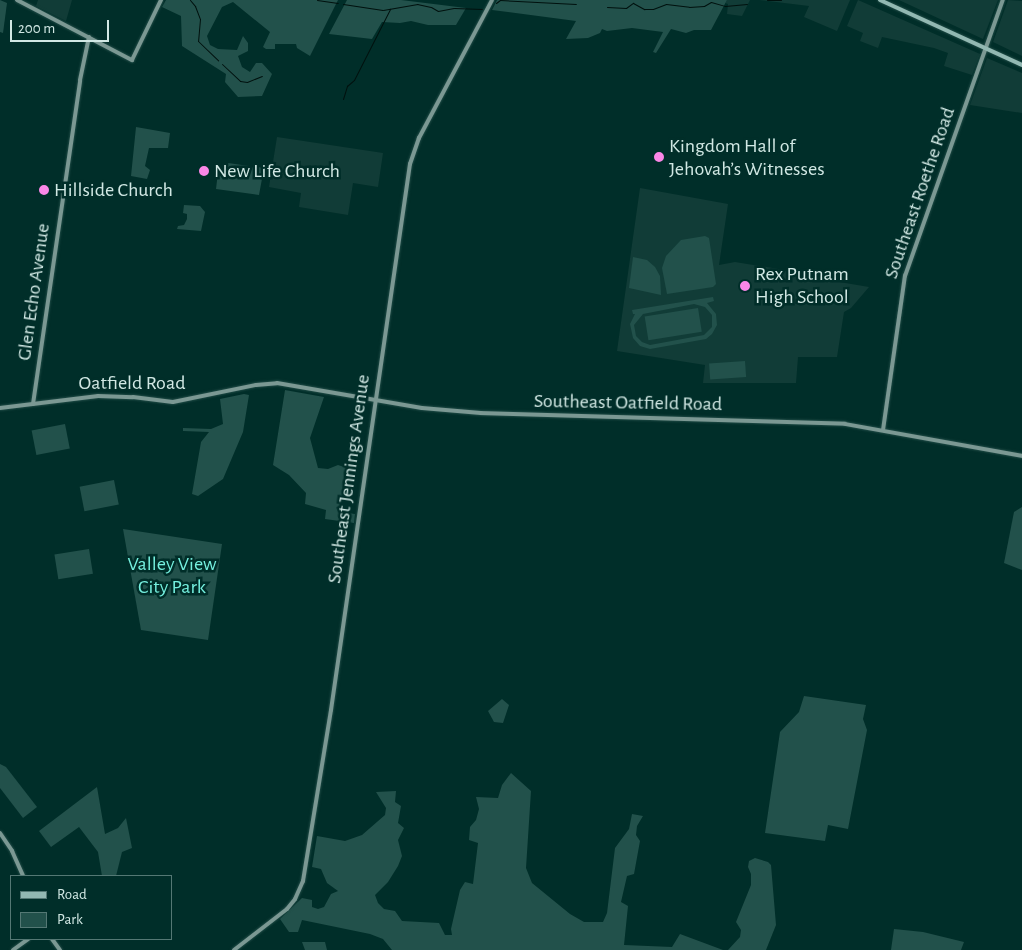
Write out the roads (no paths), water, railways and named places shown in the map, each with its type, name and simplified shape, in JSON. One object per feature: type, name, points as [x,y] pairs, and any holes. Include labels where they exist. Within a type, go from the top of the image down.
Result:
[{"type":"main road","points":[[17,0],[132,60],[161,0]]},
{"type":"main road","name":"Southeast Jennings Avenue","points":[[234,950],[287,909],[295,899],[303,881],[412,155],[492,0]]},
{"type":"main road","points":[[880,0],[1022,65]]},
{"type":"main road","name":"Southeast Roethe Road","points":[[883,430],[905,276],[1003,0]]},
{"type":"main road","name":"Glen Echo Avenue","points":[[33,404],[79,88],[89,37]]},
{"type":"main road","name":"Southeast Oatfield Road","points":[[234,389],[277,383],[422,408],[506,415],[828,422],[883,430],[1022,456]]},
{"type":"main road","name":"Oatfield Road","points":[[0,408],[98,396],[133,397],[175,402],[234,389]]},
{"type":"main road","points":[[0,833],[12,851],[23,875]]},
{"type":"main road","points":[[13,950],[27,940]]},
{"type":"waterway","points":[[190,0],[195,6],[200,19],[198,41],[218,60]]},
{"type":"waterway","points":[[317,0],[338,3]]},
{"type":"waterway","points":[[496,3],[500,0],[576,4]]},
{"type":"waterway","points":[[767,0],[781,0]]},
{"type":"waterway","points":[[607,7],[626,8],[633,3],[644,9],[653,9],[666,4],[689,7],[704,6],[711,2],[725,6],[747,4]]},
{"type":"waterway","points":[[343,4],[383,10],[417,4],[431,7],[438,11],[454,8],[482,9]]},
{"type":"waterway","points":[[343,99],[347,86],[354,80],[390,9]]},
{"type":"waterway","points":[[222,64],[240,81],[247,82],[262,76]]},
{"type":"place","name":"Kingdom Hall of Jehovah’s Witnesses","points":[[659,157]]},
{"type":"place","name":"New Life Church","points":[[204,171]]},
{"type":"place","name":"Hillside Church","points":[[44,190]]},
{"type":"place","name":"Rex Putnam High School","points":[[745,286]]},
{"type":"park label","name":"Valley View City Park","points":[[172,576]]}]
